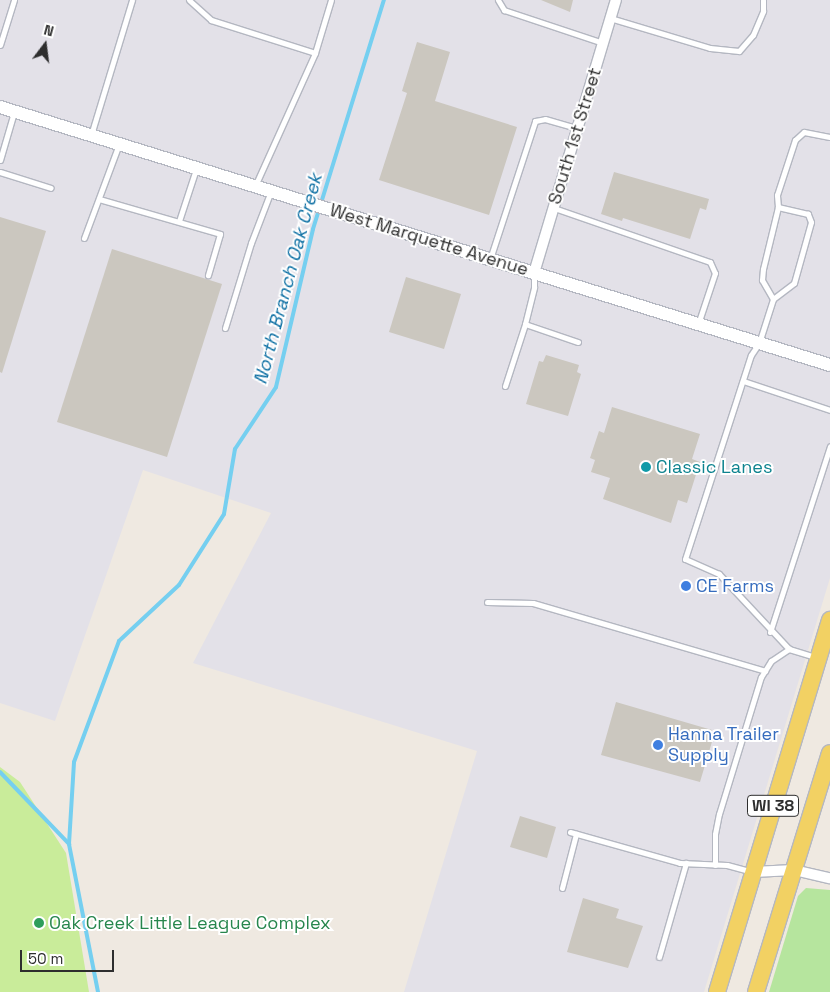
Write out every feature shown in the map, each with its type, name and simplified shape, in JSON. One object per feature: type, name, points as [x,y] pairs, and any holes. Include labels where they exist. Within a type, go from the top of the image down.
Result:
[{"type":"main road","name":"WI 38","points":[[716,992],[830,620]]},
{"type":"main road","name":"WI 38","points":[[756,992],[830,753]]},
{"type":"street","name":"South 1st Street","points":[[534,273],[616,0]]},
{"type":"street","name":"West Marquette Avenue","points":[[0,107],[830,365]]},
{"type":"street","points":[[753,872],[794,870],[830,878]]},
{"type":"lane","points":[[0,45],[14,0]]},
{"type":"lane","points":[[91,135],[132,0]]},
{"type":"lane","points":[[189,0],[212,20],[315,52]]},
{"type":"lane","points":[[255,186],[315,52],[331,0]]},
{"type":"lane","points":[[498,0],[504,10],[603,43]]},
{"type":"lane","points":[[610,18],[710,48],[739,51],[753,35],[763,11],[763,0]]},
{"type":"lane","points":[[0,160],[14,112]]},
{"type":"lane","points":[[490,259],[535,121],[544,119],[577,128]]},
{"type":"lane","points":[[773,299],[762,280],[778,207],[777,195],[795,140],[804,132],[830,137]]},
{"type":"lane","points":[[84,238],[119,144]]},
{"type":"lane","points":[[179,221],[197,168]]},
{"type":"lane","points":[[0,172],[51,188]]},
{"type":"lane","points":[[225,328],[250,244],[271,191]]},
{"type":"lane","points":[[99,199],[220,234],[208,275]]},
{"type":"lane","points":[[778,207],[808,214],[811,222],[794,283],[773,299],[758,343],[751,355],[685,559],[719,574],[770,632],[789,649],[818,658]]},
{"type":"lane","points":[[554,208],[710,262],[715,273],[698,324]]},
{"type":"lane","points":[[505,386],[534,287],[534,273]]},
{"type":"lane","points":[[524,324],[578,342]]},
{"type":"lane","points":[[743,381],[830,410]]},
{"type":"lane","points":[[770,632],[830,446]]},
{"type":"lane","points":[[487,602],[533,603],[765,671]]},
{"type":"lane","points":[[715,865],[715,834],[719,814],[765,671],[771,661],[789,649]]},
{"type":"lane","points":[[570,832],[686,863],[715,865],[753,872]]},
{"type":"lane","points":[[562,888],[576,834]]},
{"type":"lane","points":[[659,956],[686,863]]},
{"type":"shaded area","points":[[0,0],[830,0],[830,578],[704,992],[404,992],[477,751],[193,663],[271,513],[143,470],[55,721],[0,703]]},
{"type":"green space","name":"Oak Creek Little League Complex","points":[[0,767],[20,782],[66,853],[89,992],[0,992]]},
{"type":"green space","points":[[806,888],[830,890],[830,992],[769,992],[798,896]]},
{"type":"building","points":[[541,0],[573,0],[570,12]]},
{"type":"building","points":[[417,42],[450,52],[435,101],[517,127],[489,215],[379,180],[407,93],[402,91]]},
{"type":"building","points":[[614,172],[709,199],[706,210],[700,208],[690,239],[623,218],[622,221],[601,214]]},
{"type":"building","points":[[0,217],[46,231],[2,373],[0,372]]},
{"type":"building","points":[[112,249],[222,284],[167,457],[57,422]]},
{"type":"building","points":[[406,277],[461,294],[444,349],[389,332]]},
{"type":"building","points":[[546,355],[579,365],[577,372],[581,374],[568,416],[526,404],[539,361],[543,362]]},
{"type":"building","name":"Classic Lanes","points":[[612,407],[700,434],[692,459],[700,462],[687,503],[678,500],[671,523],[603,499],[610,478],[591,472],[595,460],[590,458],[599,431],[604,433]]},
{"type":"building","name":"Hanna Trailer Supply","points":[[616,702],[712,730],[710,734],[714,735],[700,782],[601,755]]},
{"type":"building","points":[[520,816],[556,827],[547,858],[510,847]]},
{"type":"building","points":[[583,898],[619,909],[616,918],[643,926],[628,968],[567,952]]},
{"type":"waterway","name":"North Branch Oak Creek","points":[[98,992],[69,844],[74,762],[119,641],[179,585],[224,514],[235,449],[276,387],[313,229],[384,0]]},
{"type":"waterway","name":"North Branch Oak Creek","points":[[0,772],[69,844]]},
{"type":"place","name":"Classic Lanes","points":[[646,467]]},
{"type":"place","name":"CE Farms","points":[[686,586]]},
{"type":"place","name":"Hanna Trailer Supply","points":[[658,745]]},
{"type":"place","name":"Oak Creek Little League Complex","points":[[39,923]]}]
